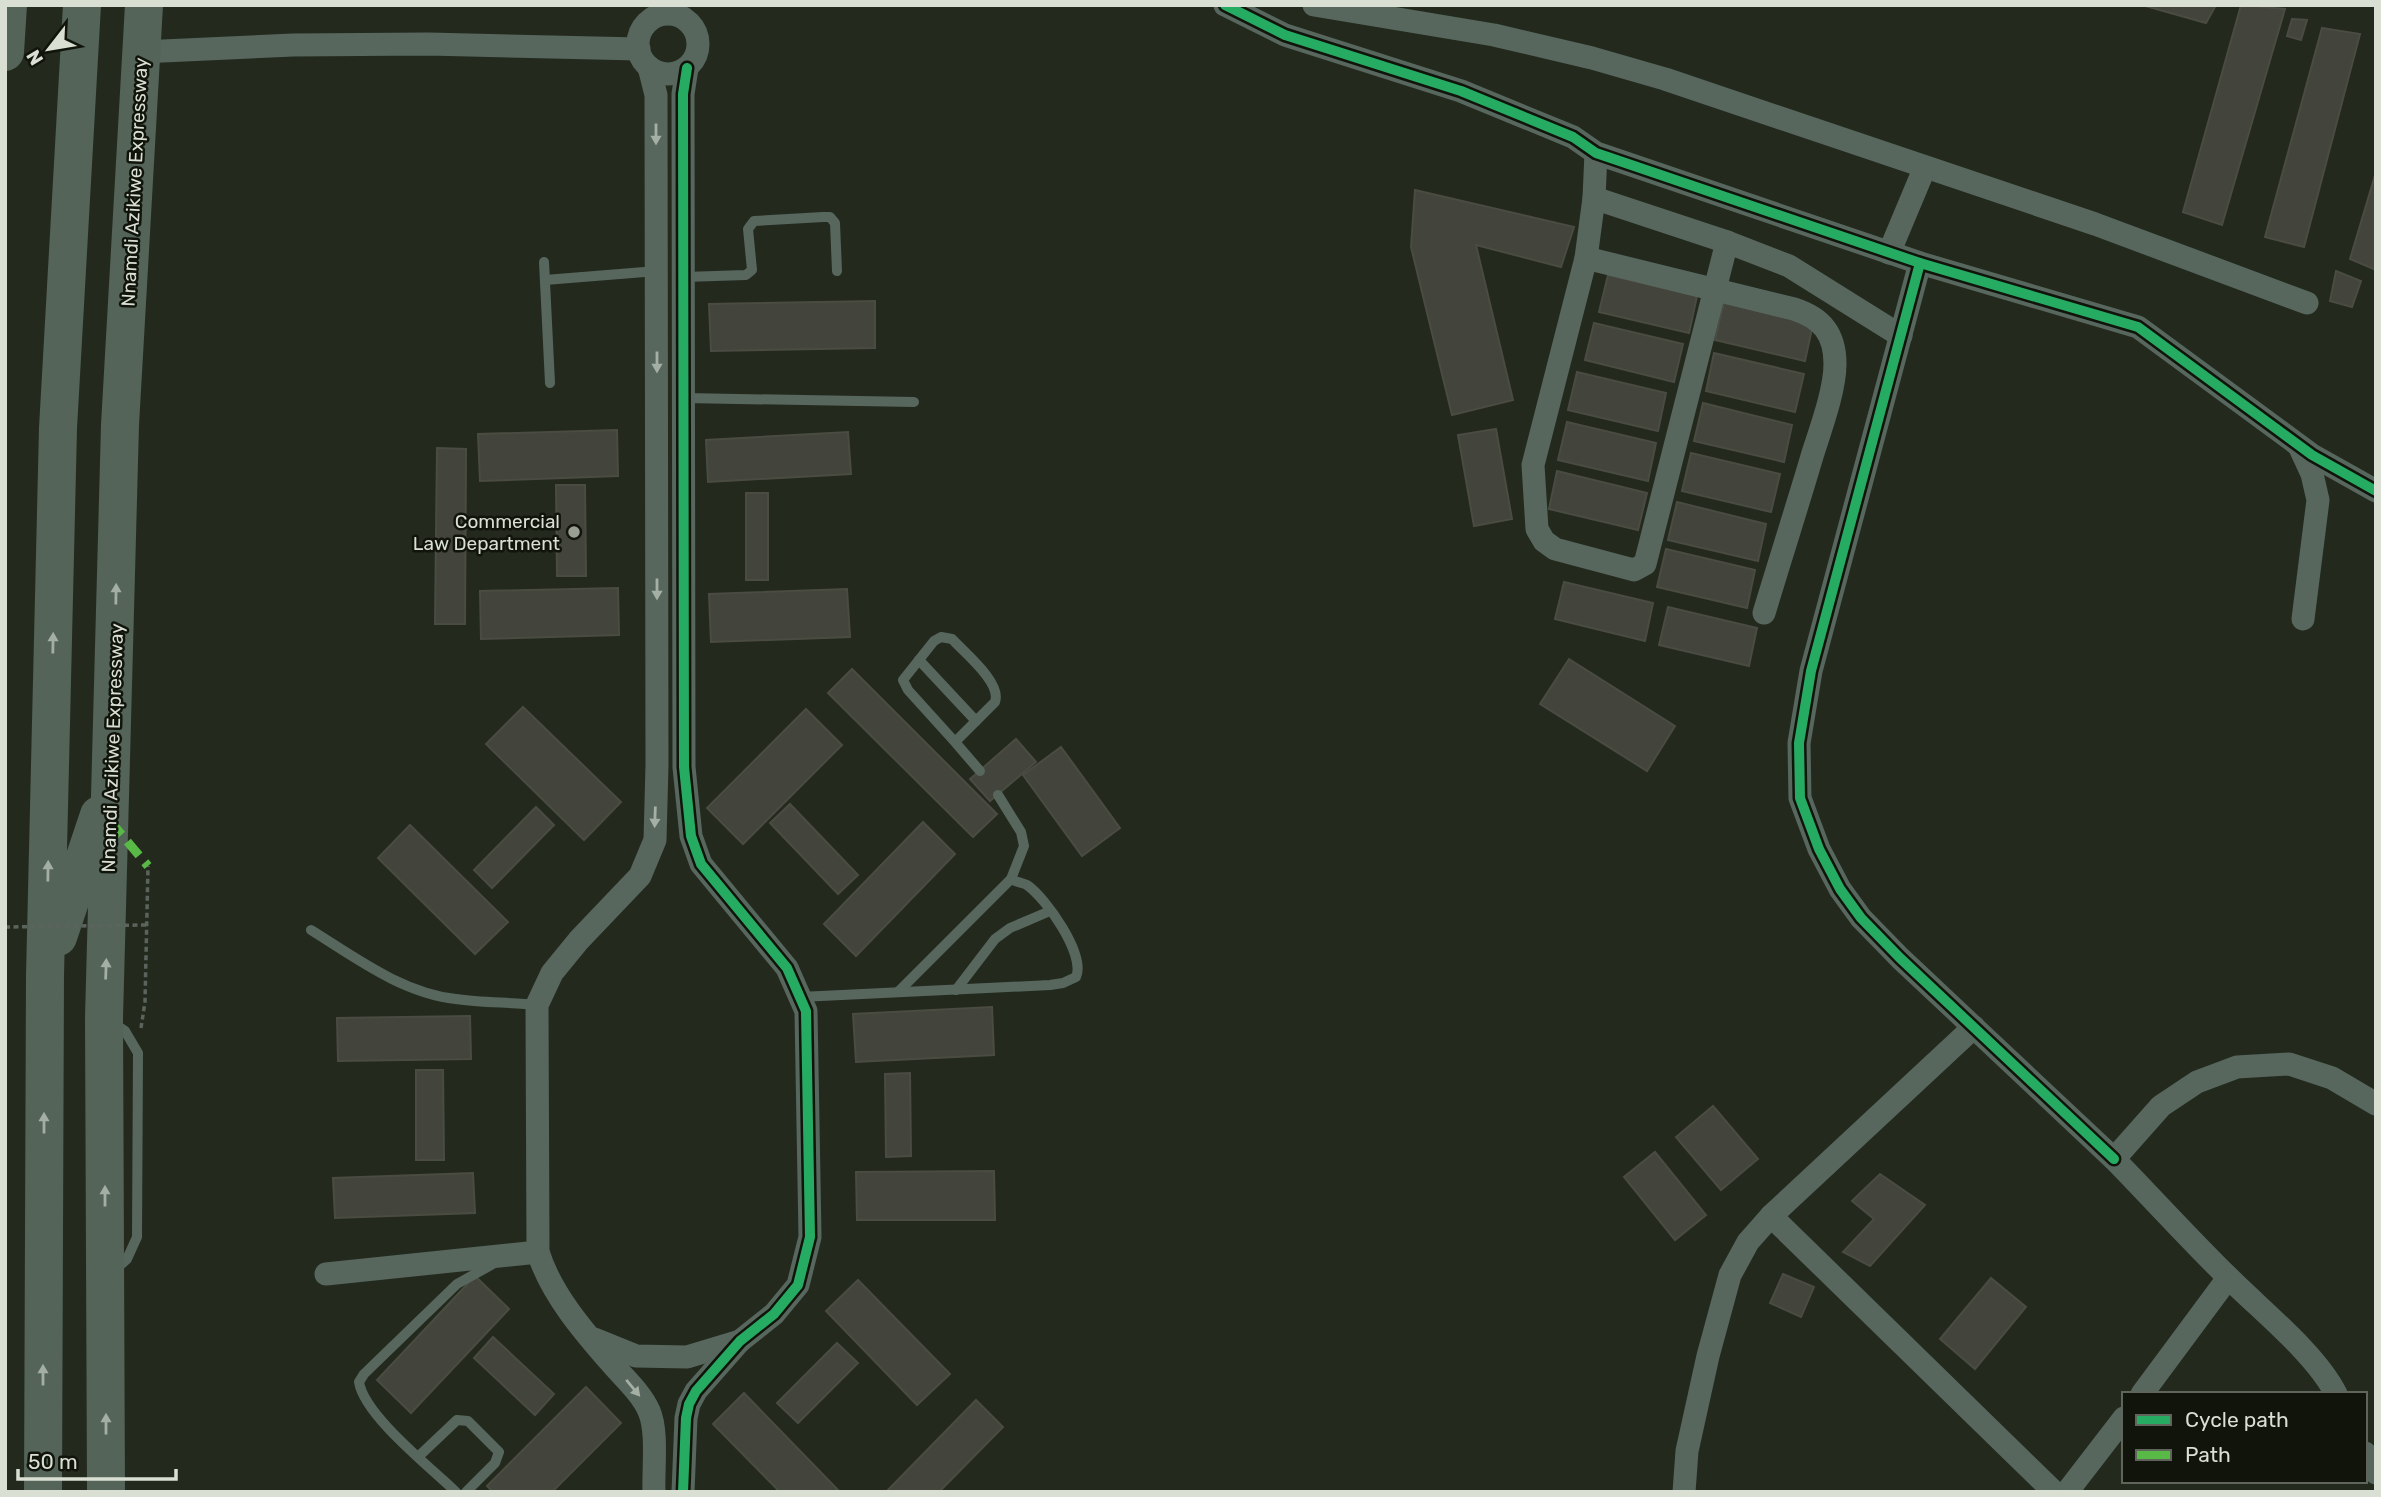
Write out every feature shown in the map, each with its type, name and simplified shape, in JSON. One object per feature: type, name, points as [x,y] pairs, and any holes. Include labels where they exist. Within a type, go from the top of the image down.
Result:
[{"type":"highway","points":[[5,51],[8,5]]},
{"type":"highway","points":[[43,1492],[45,975],[58,428],[82,5]]},
{"type":"highway","name":"Nnamdi Azikiwe Expressway","points":[[106,1492],[104,1018],[120,425],[144,5]]},
{"type":"highway","points":[[45,975],[112,775]]},
{"type":"street","points":[[1225,5],[1285,35],[1461,91],[1573,137],[1596,153],[1920,263],[2138,327],[2330,467],[2376,491]]},
{"type":"street","points":[[1314,5],[1494,36],[1592,58],[1665,79],[2095,224],[2307,303]]},
{"type":"street","points":[[654,1492],[653,1423],[649,1410],[588,1337],[550,1281],[538,1252],[537,1004],[552,974],[565,957],[640,876],[655,840],[656,95],[639,38],[649,13],[658,16],[688,14],[698,50],[687,68],[684,94],[684,767],[691,836],[701,864],[787,968],[806,1011],[810,1237],[798,1285],[774,1314],[740,1341],[696,1391],[686,1418],[683,1492]]},
{"type":"street","points":[[141,52],[293,45],[428,44],[644,58],[668,74],[687,68]]},
{"type":"street","points":[[656,95],[684,94]]},
{"type":"street","points":[[1596,153],[1594,198],[1586,258],[1533,465],[1537,529],[1544,541],[1555,549],[1634,570],[1640,568],[1647,559],[1727,242]]},
{"type":"street","points":[[1889,253],[1925,167]]},
{"type":"street","points":[[1594,198],[1727,242],[1788,266],[1901,336]]},
{"type":"street","points":[[1586,258],[1812,315],[1823,324],[1831,341],[1835,365],[1827,408],[1764,613]]},
{"type":"street","points":[[1920,263],[1811,671],[1799,743],[1800,798],[1819,849],[1840,889],[1861,918],[2114,1158],[2228,1278],[2285,1331],[2330,1382],[2335,1392]]},
{"type":"street","points":[[2297,442],[2312,474],[2318,500],[2303,619]]},
{"type":"street","points":[[1684,1492],[1687,1451],[1708,1356],[1730,1275],[1748,1242],[1771,1216],[1974,1027]]},
{"type":"street","points":[[2114,1158],[2161,1107],[2197,1082],[2237,1067],[2289,1064],[2332,1078],[2376,1104]]},
{"type":"street","points":[[1771,1216],[2054,1492]]},
{"type":"street","points":[[326,1274],[538,1252]]},
{"type":"street","points":[[2143,1392],[2228,1278]]},
{"type":"street","points":[[588,1337],[636,1356],[687,1357],[740,1341]]},
{"type":"street","points":[[2067,1492],[2122,1421]]},
{"type":"street","points":[[2367,1457],[2376,1474]]},
{"type":"lane","points":[[684,277],[746,275],[752,270],[748,229],[754,221],[823,217],[830,218],[835,223],[837,271]]},
{"type":"lane","points":[[544,262],[550,383]]},
{"type":"lane","points":[[545,280],[657,271]]},
{"type":"lane","points":[[684,398],[914,402]]},
{"type":"lane","points":[[956,742],[995,702],[998,695],[994,684],[952,639],[942,638],[934,641],[903,680],[908,690],[980,771]]},
{"type":"lane","points":[[919,660],[976,721]]},
{"type":"lane","points":[[898,992],[1011,879],[1024,846],[1020,832],[998,795]]},
{"type":"lane","points":[[800,997],[1050,985],[1076,977],[1079,964],[1068,935],[1026,885],[1011,879]]},
{"type":"lane","points":[[956,990],[995,939],[1010,928],[1050,911]]},
{"type":"lane","points":[[311,930],[397,981],[426,993],[455,999],[537,1004]]},
{"type":"lane","points":[[456,1492],[372,1411],[360,1392],[359,1381],[457,1284],[513,1255]]},
{"type":"lane","points":[[419,1456],[457,1420],[468,1421],[499,1452],[495,1463],[466,1492]]},
{"type":"path","points":[[145,1002],[148,866]]},
{"type":"path","points":[[5,927],[146,925]]},
{"type":"building","points":[[2142,5],[2216,5],[2206,23]]},
{"type":"building","points":[[2241,5],[2285,9],[2222,225],[2183,212]]},
{"type":"building","points":[[2292,19],[2307,20],[2301,40],[2287,36]]},
{"type":"building","points":[[2322,28],[2360,34],[2304,247],[2265,237]]},
{"type":"building","points":[[2376,172],[2376,270],[2350,259]]},
{"type":"building","points":[[1415,190],[1574,227],[1561,267],[1476,245],[1513,400],[1452,415],[1411,247]]},
{"type":"building","points":[[2336,271],[2361,281],[2352,307],[2330,301]]},
{"type":"building","points":[[1608,275],[1697,296],[1689,333],[1599,312]]},
{"type":"building","points":[[875,301],[875,348],[711,351],[709,304]]},
{"type":"building","points":[[1724,303],[1813,324],[1805,361],[1715,340]]},
{"type":"building","points":[[1594,323],[1683,344],[1674,382],[1585,360]]},
{"type":"building","points":[[1714,353],[1804,374],[1795,412],[1706,391]]},
{"type":"building","points":[[1577,372],[1666,393],[1658,431],[1568,410]]},
{"type":"building","points":[[1703,403],[1792,425],[1784,462],[1694,441]]},
{"type":"building","points":[[1567,422],[1656,443],[1648,481],[1558,460]]},
{"type":"building","points":[[1496,429],[1512,519],[1474,526],[1458,435]]},
{"type":"building","points":[[617,430],[618,476],[480,481],[478,434]]},
{"type":"building","points":[[848,432],[851,474],[708,482],[706,440]]},
{"type":"building","points":[[437,448],[466,449],[465,624],[435,624]]},
{"type":"building","points":[[1691,453],[1780,474],[1771,512],[1682,491]]},
{"type":"building","points":[[1557,471],[1647,493],[1638,530],[1549,509]]},
{"type":"building","points":[[556,485],[585,485],[586,576],[557,576]]},
{"type":"building","points":[[746,493],[768,493],[768,580],[746,580]]},
{"type":"building","points":[[1677,502],[1766,524],[1758,561],[1668,540]]},
{"type":"building","points":[[1666,549],[1755,570],[1747,608],[1657,587]]},
{"type":"building","points":[[1564,582],[1653,603],[1645,641],[1555,619]]},
{"type":"building","points":[[618,588],[619,635],[481,639],[480,591]]},
{"type":"building","points":[[847,589],[850,637],[711,642],[709,594]]},
{"type":"building","points":[[1668,607],[1757,628],[1749,666],[1659,645]]},
{"type":"building","points":[[1569,659],[1675,726],[1647,771],[1540,704]]},
{"type":"building","points":[[852,669],[997,814],[973,837],[828,693]]},
{"type":"building","points":[[523,707],[621,802],[584,840],[486,744]]},
{"type":"building","points":[[806,709],[842,745],[743,844],[707,808]]},
{"type":"building","points":[[1016,739],[1036,762],[990,801],[970,779]]},
{"type":"building","points":[[1061,747],[1120,828],[1082,856],[1023,775]]},
{"type":"building","points":[[790,804],[858,875],[838,894],[770,823]]},
{"type":"building","points":[[536,807],[554,825],[492,888],[474,870]]},
{"type":"building","points":[[923,822],[955,854],[856,956],[824,924]]},
{"type":"building","points":[[410,825],[508,922],[475,954],[378,858]]},
{"type":"building","points":[[992,1007],[994,1055],[856,1062],[853,1014]]},
{"type":"building","points":[[470,1016],[471,1059],[338,1061],[337,1018]]},
{"type":"building","points":[[416,1070],[443,1070],[444,1160],[416,1160]]},
{"type":"building","points":[[910,1073],[911,1156],[886,1157],[885,1074]]},
{"type":"building","points":[[1713,1106],[1758,1159],[1721,1190],[1676,1137]]},
{"type":"building","points":[[1655,1152],[1706,1215],[1675,1240],[1624,1177]]},
{"type":"building","points":[[994,1171],[995,1220],[857,1220],[856,1172]]},
{"type":"building","points":[[473,1173],[475,1213],[335,1218],[333,1178]]},
{"type":"building","points":[[1880,1174],[1925,1205],[1870,1266],[1843,1252],[1874,1219],[1852,1201]]},
{"type":"building","points":[[1783,1274],[1814,1287],[1801,1317],[1770,1303]]},
{"type":"building","points":[[475,1276],[509,1309],[411,1413],[377,1380]]},
{"type":"building","points":[[1991,1278],[2026,1307],[1975,1369],[1940,1339]]},
{"type":"building","points":[[858,1280],[950,1374],[917,1405],[826,1311]]},
{"type":"building","points":[[493,1337],[554,1394],[535,1415],[474,1358]]},
{"type":"building","points":[[837,1343],[858,1363],[798,1423],[777,1403]]},
{"type":"building","points":[[586,1387],[621,1423],[552,1492],[493,1492],[487,1486]]},
{"type":"building","points":[[744,1393],[840,1492],[780,1492],[713,1424]]},
{"type":"building","points":[[976,1400],[1003,1427],[939,1492],[886,1492]]},
{"type":"marked path","points":[[110,821],[148,866]]},
{"type":"cycle path","points":[[1225,5],[1285,35],[1461,91],[1573,137],[1596,153],[1920,263],[2138,327],[2312,455],[2376,491]]},
{"type":"cycle path","points":[[683,1492],[689,1404],[696,1391],[740,1341],[774,1314],[798,1285],[810,1237],[806,1011],[787,968],[701,864],[691,836],[684,767],[683,94],[687,68]]},
{"type":"cycle path","points":[[1920,263],[1811,671],[1799,743],[1800,798],[1819,849],[1840,889],[1861,918],[2114,1159]]},
{"type":"place","name":"Commercial Law Department","points":[[574,532]]}]
